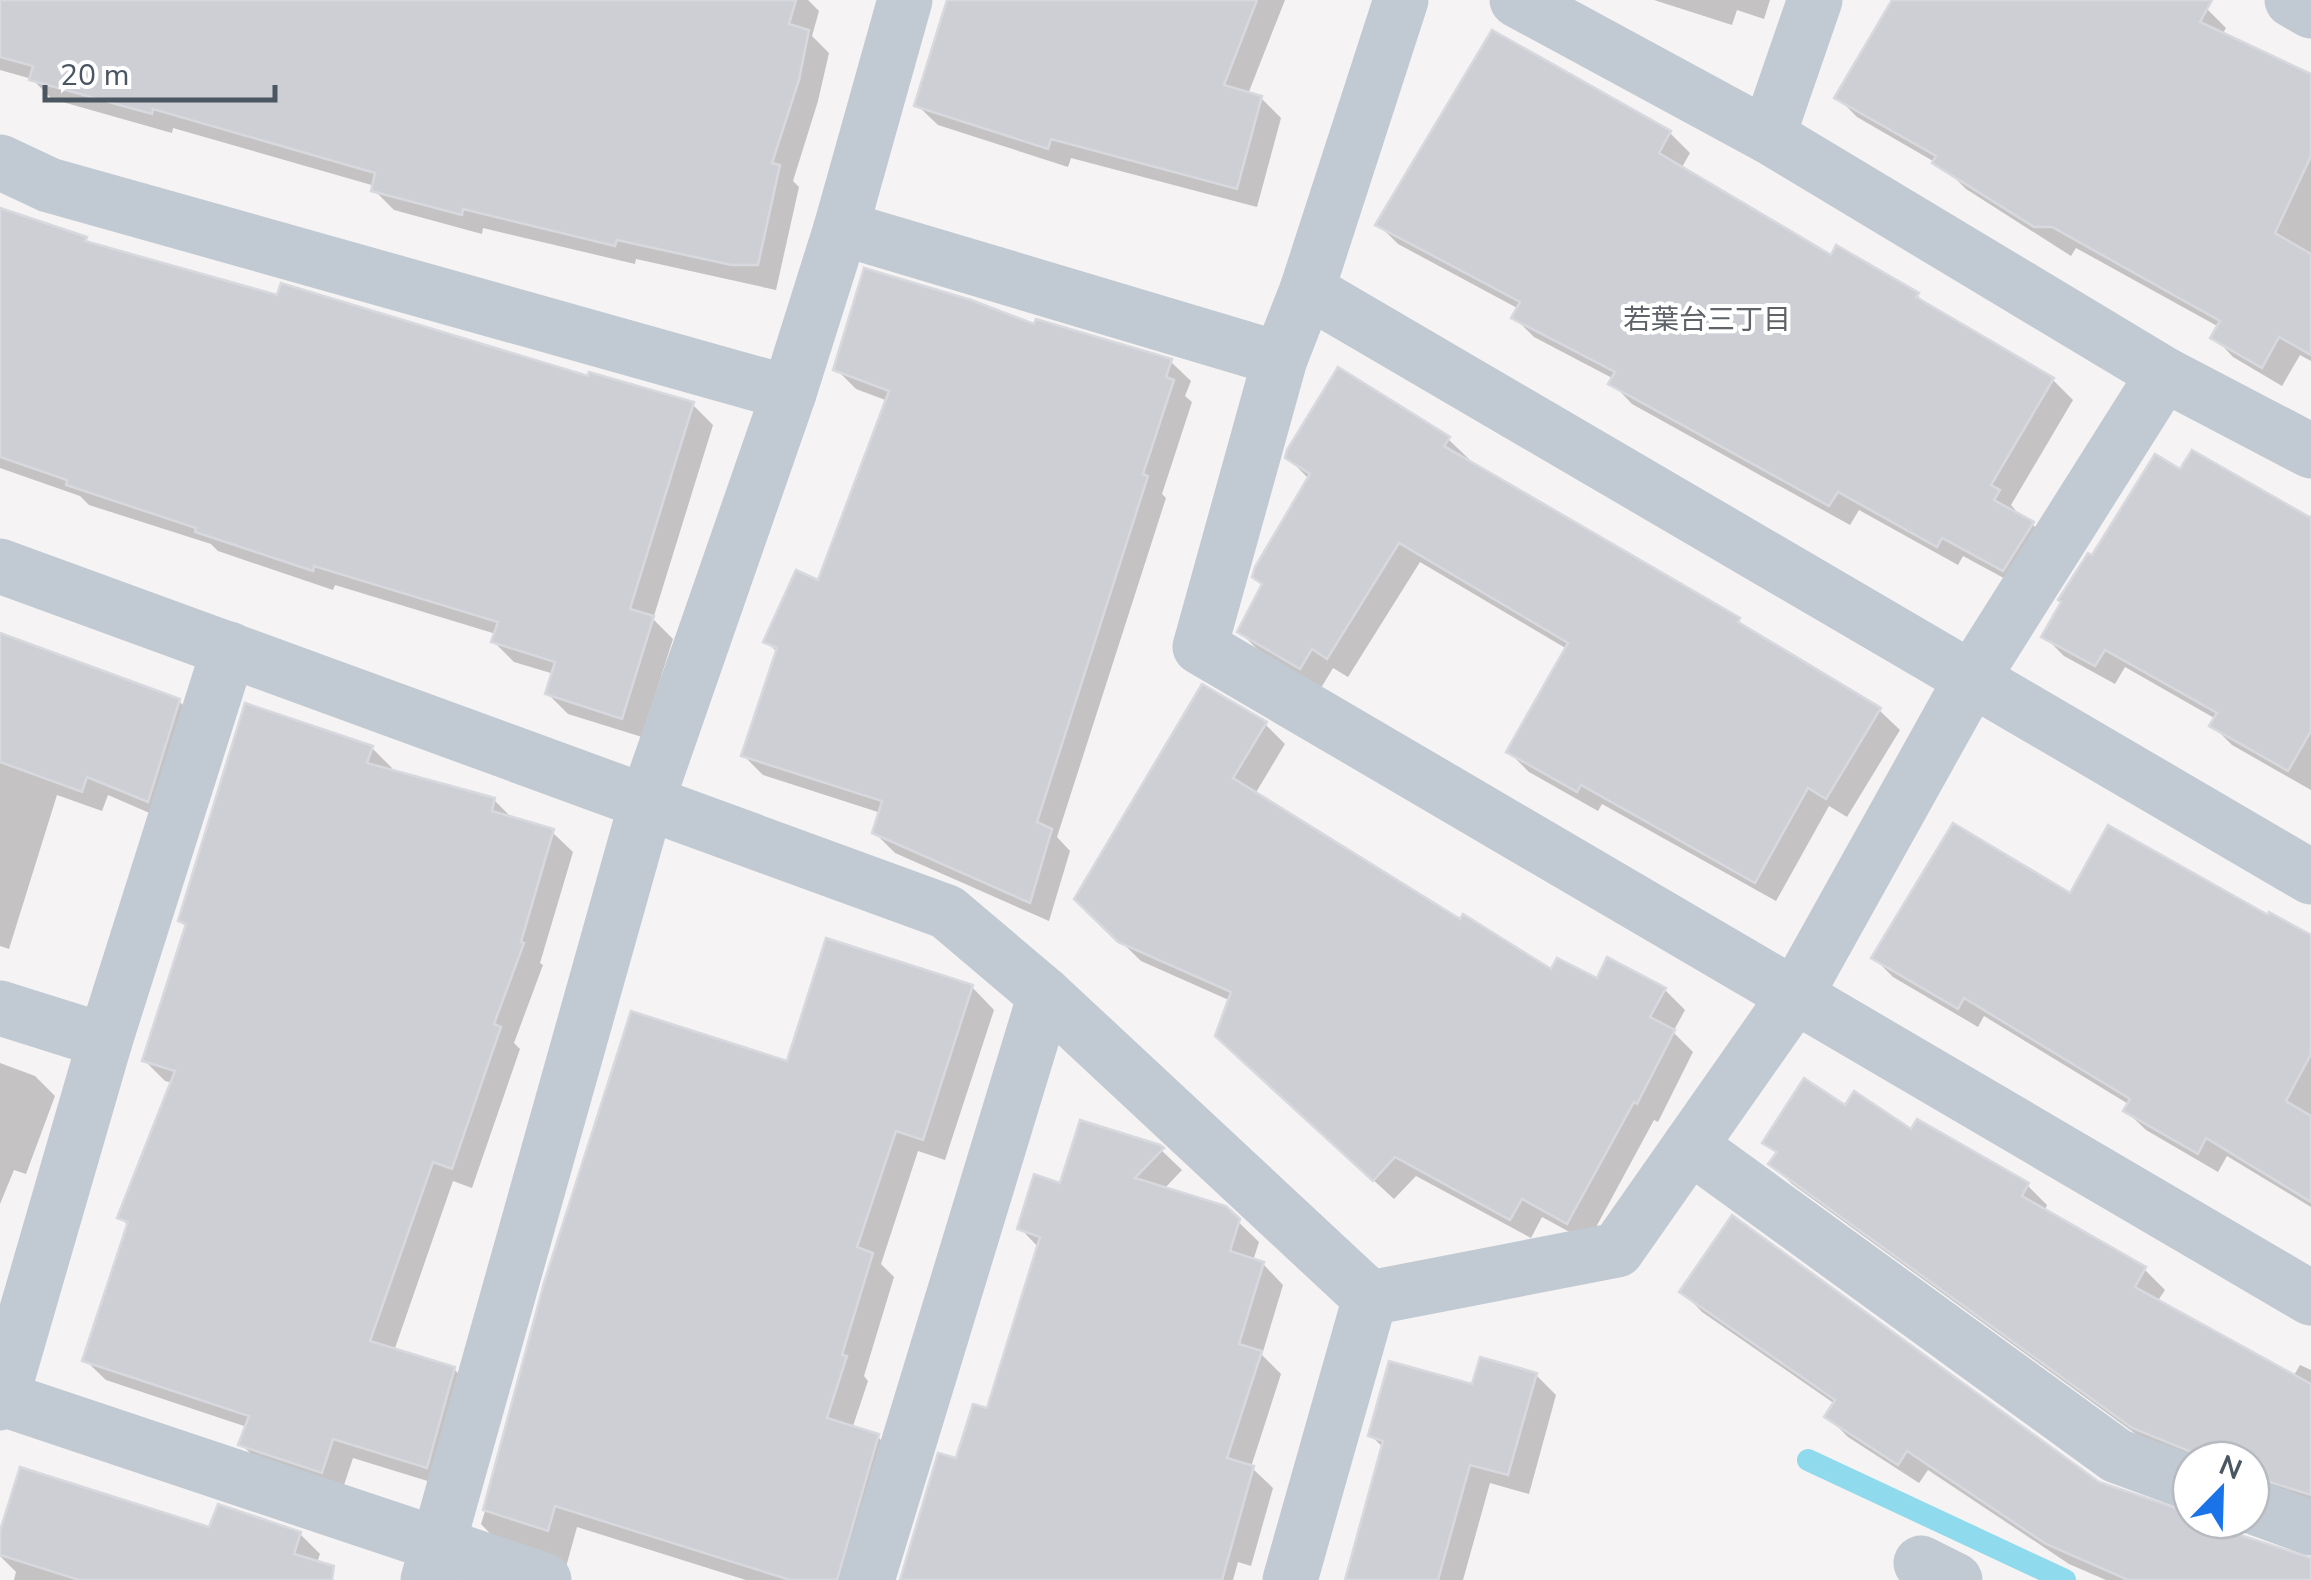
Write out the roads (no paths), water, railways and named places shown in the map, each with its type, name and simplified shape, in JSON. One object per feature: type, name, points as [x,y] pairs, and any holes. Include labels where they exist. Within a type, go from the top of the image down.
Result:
[{"type":"street","points":[[433,1563],[647,801],[789,393],[841,228],[905,0]]},
{"type":"street","points":[[1401,0],[1307,290],[1280,359],[1200,647],[2311,1298]]},
{"type":"street","points":[[1517,0],[1768,136],[2164,374],[2311,451]]},
{"type":"street","points":[[1768,136],[1815,0]]},
{"type":"street","points":[[2292,0],[2311,12]]},
{"type":"street","points":[[0,162],[49,185],[789,393]]},
{"type":"street","points":[[841,228],[1280,359]]},
{"type":"street","points":[[1307,290],[2311,877]]},
{"type":"street","points":[[1370,1298],[1616,1250],[1796,996],[1970,680],[2164,374]]},
{"type":"street","points":[[0,566],[947,912],[1045,995],[1370,1298]]},
{"type":"street","points":[[229,649],[105,1041],[0,1400],[433,1563],[544,1580]]},
{"type":"street","points":[[868,1580],[1045,995]]},
{"type":"street","points":[[0,1008],[105,1041]]},
{"type":"street","points":[[1690,1146],[2118,1456],[2171,1476]]},
{"type":"street","points":[[1290,1580],[1370,1298]]},
{"type":"street","points":[[2271,1513],[2311,1528]]},
{"type":"waterway","points":[[1808,1460],[2065,1580]]},
{"type":"district","name":"若葉台三丁目","points":[[1707,319]]}]
